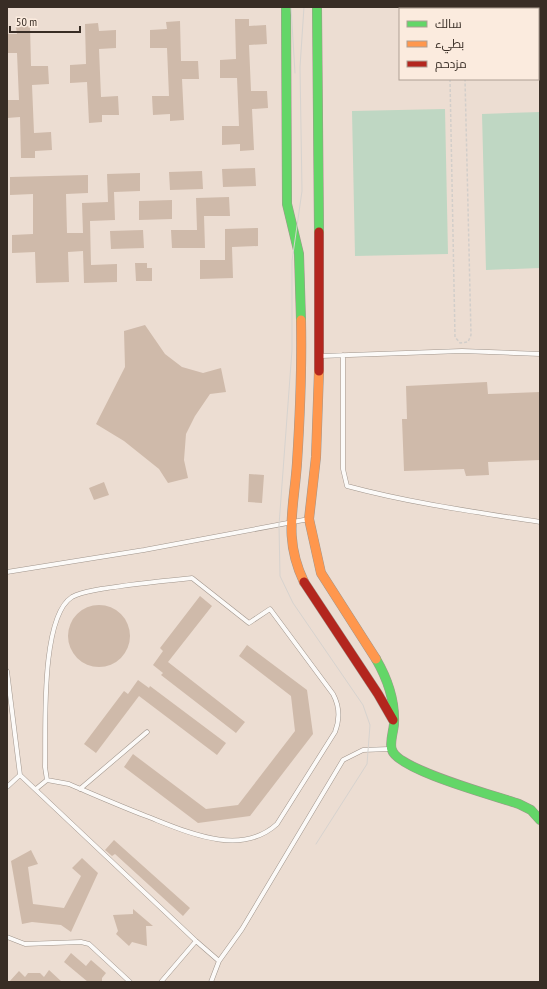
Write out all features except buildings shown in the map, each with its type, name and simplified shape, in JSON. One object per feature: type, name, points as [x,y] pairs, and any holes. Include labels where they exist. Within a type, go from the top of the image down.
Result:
[{"type":"street","points":[[286,7],[287,204],[299,254],[302,361],[297,465],[290,522],[295,564],[302,580],[378,694],[394,722]]},
{"type":"street","points":[[317,7],[320,356],[316,457],[309,519],[320,573],[377,661],[386,678],[393,705],[394,722],[391,749],[396,757],[412,767],[519,804],[531,810],[540,820]]},
{"type":"street","points":[[292,534],[294,528],[299,526],[306,527],[312,534]]},
{"type":"lane","points":[[320,356],[462,351],[540,354]]},
{"type":"lane","points":[[343,355],[343,469],[347,486],[373,493],[540,522]]},
{"type":"lane","points":[[7,576],[7,572],[144,550],[273,527],[309,519]]},
{"type":"lane","points":[[36,789],[47,780],[69,784],[197,836],[239,840],[254,838],[267,833],[278,824],[338,726],[338,705],[333,694],[270,609],[250,623],[192,578],[135,584],[84,593],[68,600],[59,611],[50,648],[46,684],[45,766],[47,780]]},
{"type":"lane","points":[[7,671],[20,774],[196,941],[220,961]]},
{"type":"lane","points":[[80,789],[147,732]]},
{"type":"lane","points":[[211,982],[220,961],[242,929],[343,760],[363,750],[391,749]]},
{"type":"lane","points":[[7,787],[20,774]]},
{"type":"lane","points":[[7,937],[25,944],[81,942],[89,944],[130,982]]},
{"type":"lane","points":[[161,982],[196,941]]},
{"type":"path","points":[[378,7],[400,7]]},
{"type":"path","points":[[450,80],[455,337],[460,343],[468,342],[471,335],[465,80]]},
{"type":"green space","points":[[445,109],[448,254],[355,256],[352,111]]},
{"type":"green space","points":[[540,112],[540,268],[486,270],[482,114]]},
{"type":"tram line","points":[[291,7],[295,73]]},
{"type":"tram line","points":[[304,7],[300,67],[302,191],[292,261],[292,350],[279,525],[280,576],[293,603],[363,705],[370,725],[367,764],[316,844]]},
{"type":"traffic: fast","points":[[286,7],[287,204],[299,254],[301,320]]},
{"type":"traffic: fast","points":[[317,7],[319,232]]},
{"type":"traffic: fast","points":[[376,659],[384,674],[392,698],[394,723],[391,747],[398,758],[411,766],[449,782],[519,804],[531,810],[540,820]]},
{"type":"traffic: slow","points":[[301,320],[299,428],[292,509],[292,537],[294,551],[304,582]]},
{"type":"traffic: slow","points":[[319,371],[316,457],[309,519],[321,573],[376,659]]},
{"type":"traffic: jam","points":[[319,232],[319,371]]},
{"type":"traffic: jam","points":[[304,582],[378,694],[393,720]]}]
